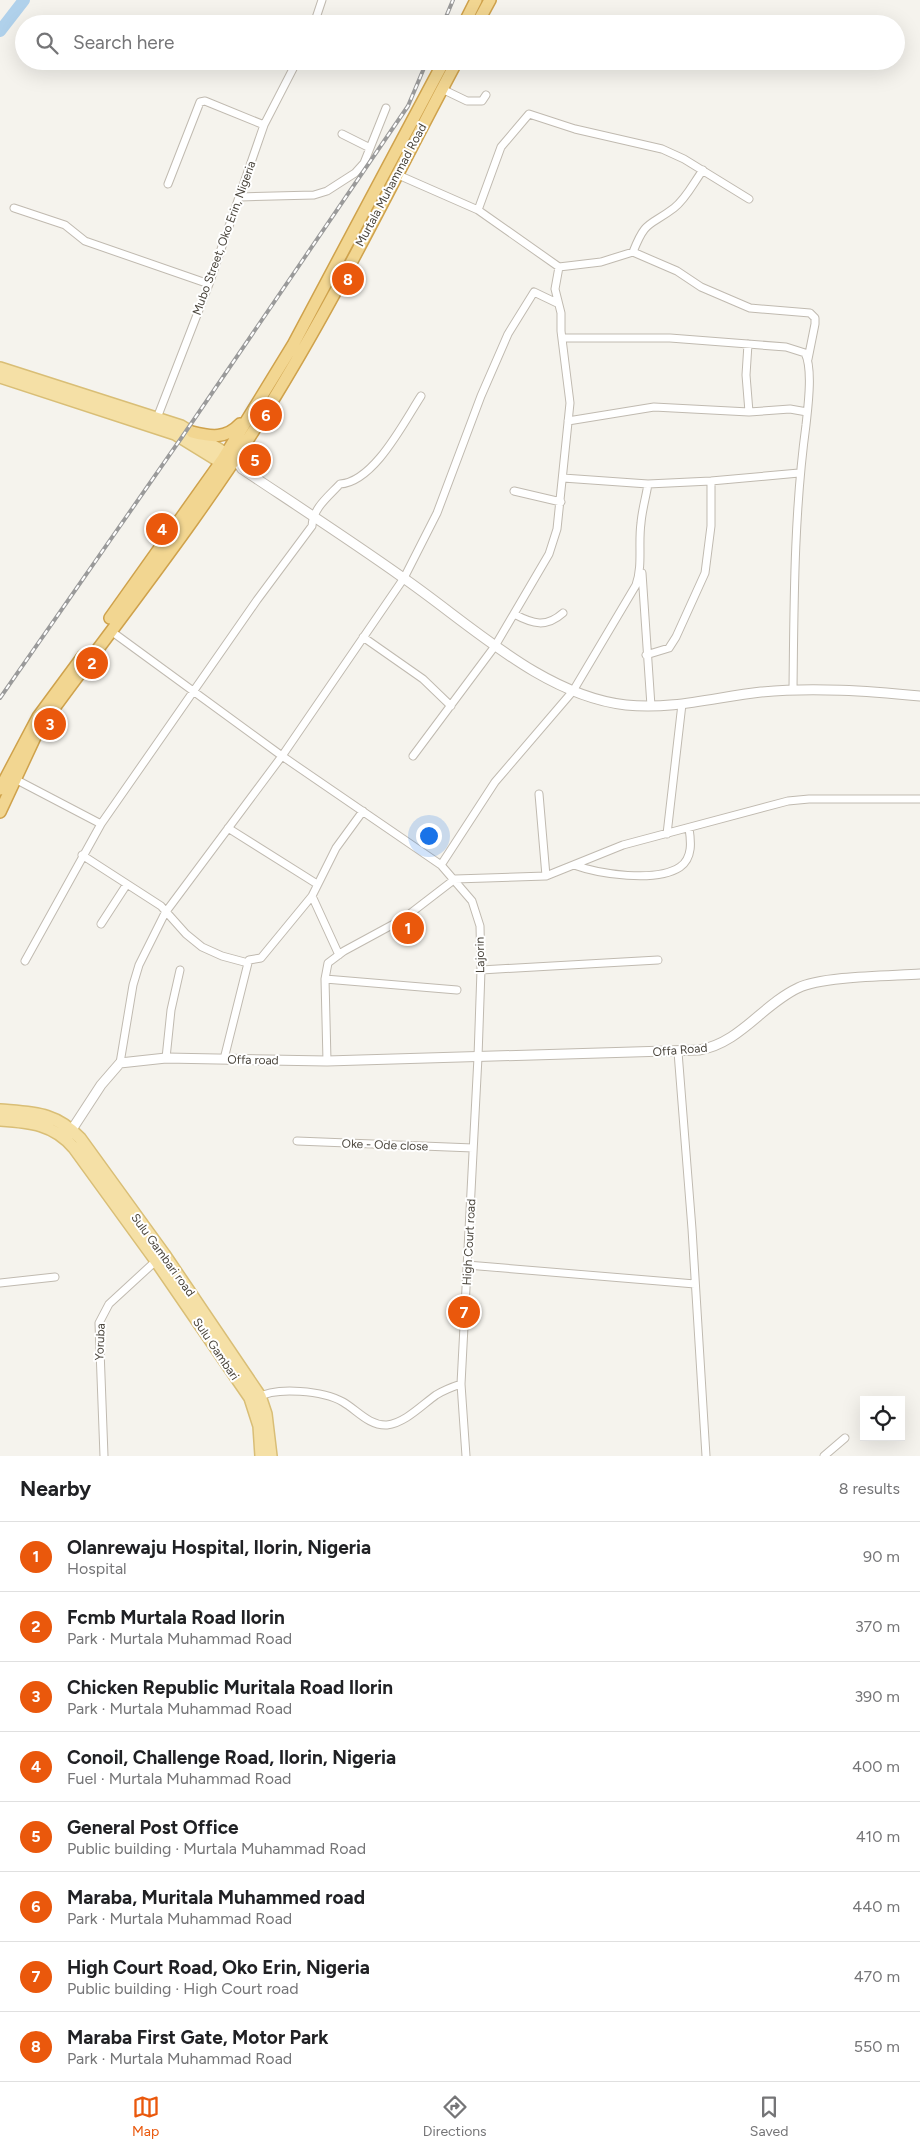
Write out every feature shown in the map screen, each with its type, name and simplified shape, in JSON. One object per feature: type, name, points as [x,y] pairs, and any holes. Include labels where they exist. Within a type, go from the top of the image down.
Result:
[{"type":"highway","points":[[468,15],[476,0]]},
{"type":"highway","points":[[482,15],[490,0]]},
{"type":"highway","name":"Murtala Muhammad Road","points":[[0,789],[38,717],[228,460],[252,412],[320,298],[439,70]]},
{"type":"highway","name":"Murtala Muhammad Road","points":[[0,812],[35,738],[228,460],[333,299],[396,174],[452,70]]},
{"type":"highway","points":[[192,432],[210,436],[223,436],[235,429],[252,412]]},
{"type":"main road","points":[[0,368],[157,418],[192,432],[228,460]]},
{"type":"main road","points":[[0,377],[175,434],[228,460]]},
{"type":"main road","name":"Sulu Gambari road","points":[[0,1110],[48,1115],[69,1134],[160,1257],[266,1414],[271,1456]]},
{"type":"main road","points":[[0,1120],[40,1124],[69,1134]]},
{"type":"main road","points":[[255,1398],[261,1456]]},
{"type":"street","points":[[317,15],[322,0]]},
{"type":"street","name":"Mubo Street, Oko Erin, Nigeria","points":[[157,418],[209,284],[264,125],[292,70]]},
{"type":"street","points":[[442,89],[467,101],[482,101],[486,95]]},
{"type":"street","points":[[168,184],[200,102],[205,101],[264,125]]},
{"type":"street","points":[[240,197],[314,195],[327,191],[355,173],[364,163],[386,108]]},
{"type":"street","points":[[478,210],[501,147],[529,114],[575,129],[662,149],[703,170],[749,199]]},
{"type":"street","points":[[342,134],[370,148]]},
{"type":"street","points":[[633,252],[641,231],[652,221],[676,207],[703,170]]},
{"type":"street","points":[[396,174],[478,210],[559,267],[602,262],[633,252],[652,262],[677,271],[701,286],[750,308],[810,314],[815,318],[816,324],[808,359],[808,412],[800,473],[794,569],[793,690]]},
{"type":"street","points":[[14,208],[65,225],[85,241],[209,284]]},
{"type":"street","points":[[413,756],[495,646],[549,554],[557,529],[564,478],[570,403],[561,313],[555,289],[559,267]]},
{"type":"street","points":[[69,1134],[101,1085],[120,1063],[133,986],[139,965],[166,912],[282,756],[404,578],[437,512],[481,396],[508,334],[534,292],[557,302]]},
{"type":"street","points":[[562,338],[670,338],[786,347],[805,353],[808,359]]},
{"type":"street","points":[[748,344],[746,375],[749,412]]},
{"type":"street","points":[[25,961],[82,855],[101,824],[257,600],[312,526],[313,516],[325,499],[340,484],[351,484],[378,458],[396,437],[421,396]]},
{"type":"street","points":[[568,421],[654,407],[749,412],[790,409],[808,412]]},
{"type":"street","points":[[228,460],[404,578],[495,646],[573,692],[625,704],[652,706],[793,690],[920,696]]},
{"type":"street","points":[[564,478],[648,484],[711,481],[800,473]]},
{"type":"street","points":[[646,655],[669,648],[676,637],[705,573],[711,526],[711,481]]},
{"type":"street","points":[[648,484],[641,523],[639,549],[646,655],[652,706]]},
{"type":"street","points":[[514,491],[561,502]]},
{"type":"street","points":[[442,865],[495,782],[573,692],[636,585],[641,567]]},
{"type":"street","points":[[514,614],[538,624],[554,620],[563,613]]},
{"type":"street","name":"Lajorin","points":[[110,631],[282,756],[442,865],[455,879],[472,901],[478,915],[481,970],[478,1058]]},
{"type":"street","points":[[363,637],[423,679],[451,706]]},
{"type":"street","points":[[666,834],[682,704]]},
{"type":"street","points":[[15,780],[101,824]]},
{"type":"street","points":[[539,794],[546,876]]},
{"type":"street","points":[[327,1061],[325,979],[328,963],[339,954],[403,919],[455,879],[546,876],[600,852],[802,799],[920,798]]},
{"type":"street","points":[[224,1059],[249,960],[261,958],[312,896],[340,842],[363,811]]},
{"type":"street","points":[[228,828],[317,884]]},
{"type":"street","points":[[574,865],[608,873],[645,875],[666,872],[680,867],[686,859],[691,844],[689,828]]},
{"type":"street","points":[[82,855],[160,906],[186,934],[202,947],[222,956],[248,963]]},
{"type":"street","points":[[101,924],[127,884]]},
{"type":"street","points":[[312,896],[339,954]]},
{"type":"street","points":[[481,970],[658,960]]},
{"type":"street","points":[[166,1058],[171,1010],[180,970]]},
{"type":"street","name":"Offa Road","points":[[478,1058],[678,1052],[711,1048],[723,1044],[785,995],[800,986],[820,982],[920,974]]},
{"type":"street","points":[[325,979],[457,990]]},
{"type":"street","points":[[678,1052],[706,1456]]},
{"type":"street","name":"Offa road","points":[[120,1063],[166,1058],[327,1061],[478,1058]]},
{"type":"street","name":"High Court road","points":[[466,1456],[461,1384],[478,1058]]},
{"type":"street","name":"Oke - Ode close","points":[[297,1141],[474,1148]]},
{"type":"street","name":"Yoruba","points":[[104,1456],[99,1324],[109,1304],[160,1257]]},
{"type":"street","points":[[467,1266],[695,1284]]},
{"type":"street","points":[[0,1282],[54,1277]]},
{"type":"street","points":[[255,1398],[273,1392],[292,1392],[332,1397],[342,1401],[371,1421],[387,1425],[403,1419],[438,1394],[461,1384]]},
{"type":"street","points":[[824,1456],[845,1438]]},
{"type":"waterway","points":[[0,31],[24,0]]},
{"type":"railway","points":[[447,15],[453,0]]},
{"type":"railway","points":[[0,698],[182,437],[408,106],[423,70]]},
{"type":"place","name":"Maraba First Gate, Motor Park","points":[[348,279]]},
{"type":"place","name":"Maraba, Muritala Muhammed road","points":[[266,415]]},
{"type":"place","name":"General Post Office","points":[[255,460]]},
{"type":"place","name":"Conoil, Challenge Road, Ilorin, Nigeria","points":[[162,529]]},
{"type":"place","name":"Fcmb Murtala Road Ilorin","points":[[92,663]]},
{"type":"place","name":"Chicken Republic Muritala Road Ilorin","points":[[50,724]]},
{"type":"place","name":"Olanrewaju Hospital, Ilorin, Nigeria","points":[[408,928]]},
{"type":"place","name":"High Court Road, Oko Erin, Nigeria","points":[[464,1312]]}]
